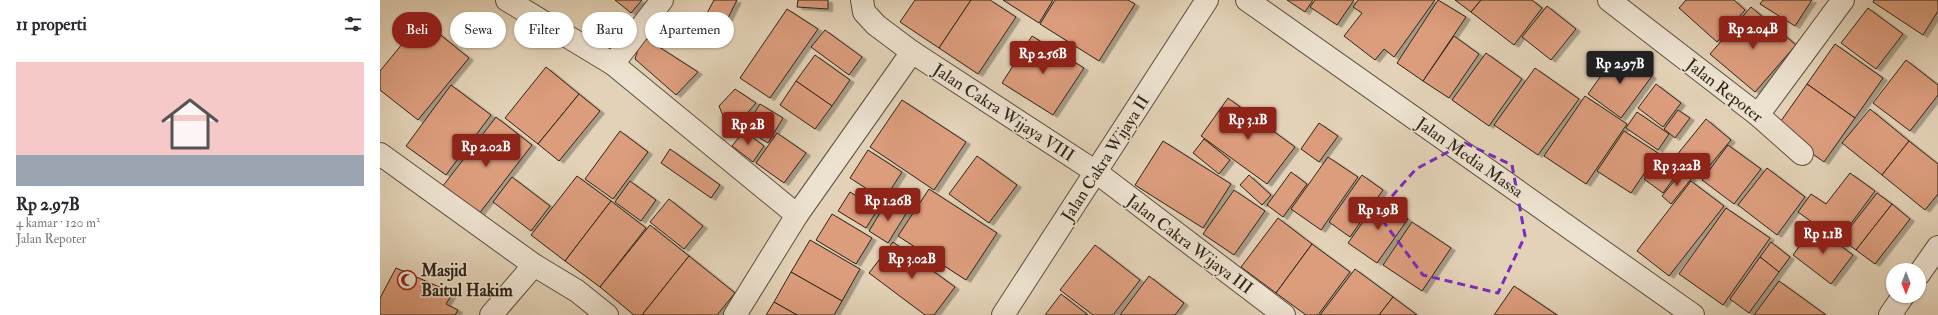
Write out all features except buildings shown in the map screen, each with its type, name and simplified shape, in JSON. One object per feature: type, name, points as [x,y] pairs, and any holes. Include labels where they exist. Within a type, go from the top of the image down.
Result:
[{"type":"street","points":[[507,0],[613,64],[797,215]]},
{"type":"street","points":[[613,64],[662,0]]},
{"type":"street","name":"Jalan Cakra Wijaya VIII","points":[[862,0],[864,12],[876,25],[912,52],[1096,172]]},
{"type":"street","name":"Jalan Cakra Wijaya II","points":[[1003,315],[1207,0]]},
{"type":"street","name":"Jalan Media Massa","points":[[1248,0],[1693,315]]},
{"type":"street","name":"Jalan Repoter","points":[[1609,0],[1758,115],[1802,154]]},
{"type":"street","points":[[1758,115],[1843,0]]},
{"type":"street","points":[[735,315],[797,215],[912,52]]},
{"type":"street","points":[[380,154],[534,265],[577,291],[607,315]]},
{"type":"street","name":"Jalan Cakra Wijaya III","points":[[1096,172],[1284,315]]},
{"type":"street","points":[[1926,264],[1938,247]]},
{"type":"street","points":[[491,315],[534,265]]},
{"type":"street","points":[[1890,315],[1899,303]]},
{"type":"highlighted area","points":[[1465,143],[1512,165],[1525,236],[1498,293],[1423,275],[1377,213],[1416,169]]},
{"type":"place","name":"Masjid Baitul Hakim","points":[[407,280]]}]
